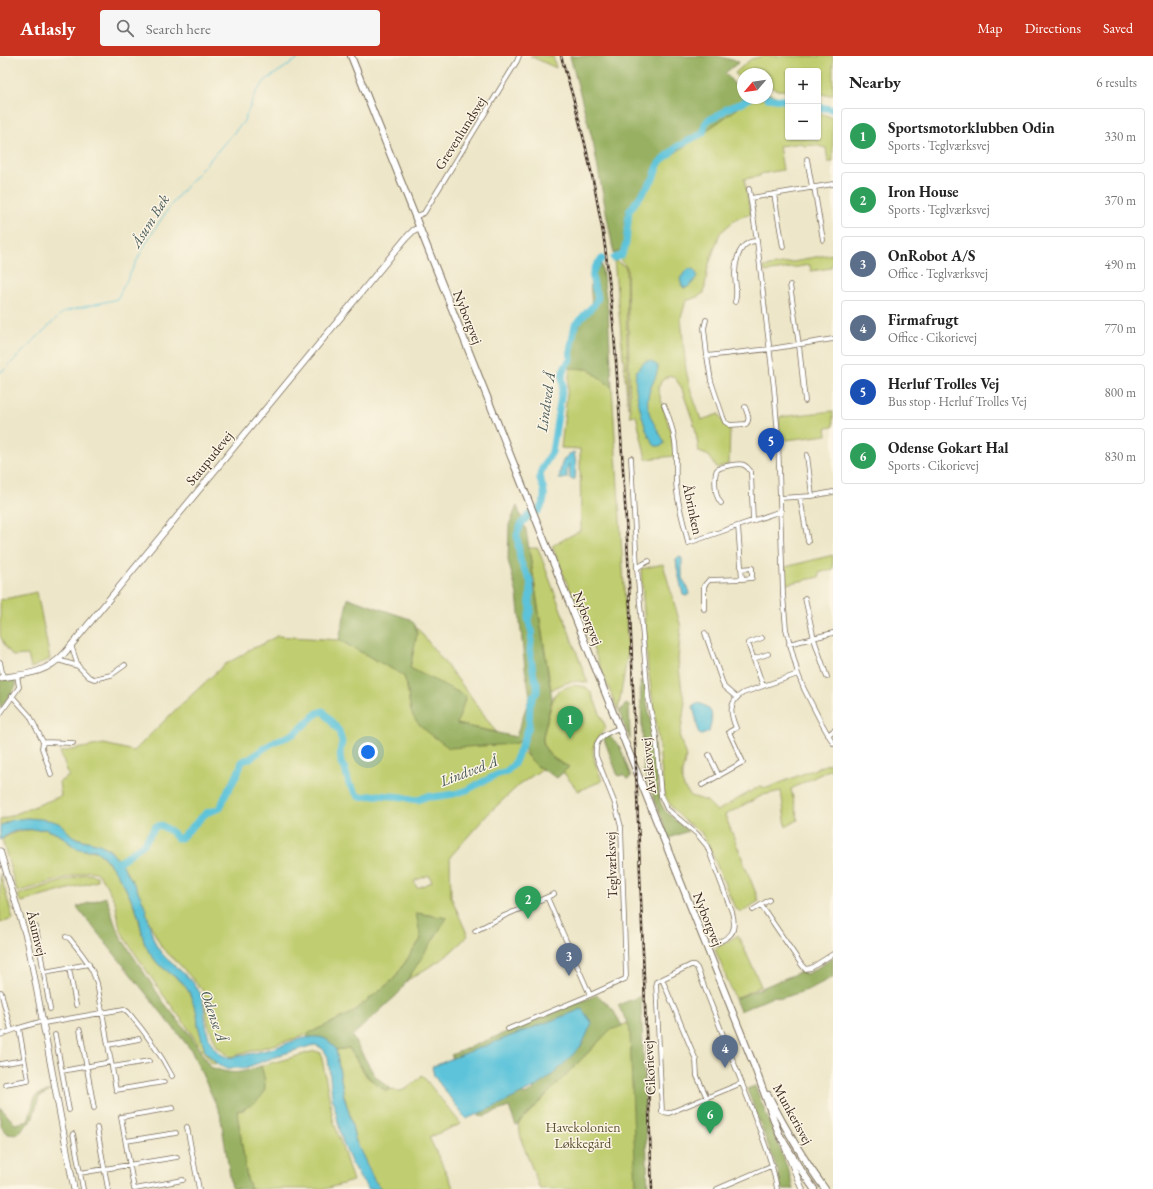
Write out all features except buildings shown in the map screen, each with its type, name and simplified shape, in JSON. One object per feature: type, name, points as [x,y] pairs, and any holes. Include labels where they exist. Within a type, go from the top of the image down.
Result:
[{"type":"main road","name":"Nyborgvej","points":[[351,56],[780,1134]]},
{"type":"main road","name":"Munkerisvej","points":[[755,1068],[783,1125],[801,1155],[825,1189]]},
{"type":"main road","name":"Munkerisvej","points":[[780,1134],[814,1189]]},
{"type":"street","name":"Grevenlundsvej","points":[[415,217],[424,213],[495,98],[519,56]]},
{"type":"street","points":[[807,159],[823,240]]},
{"type":"street","points":[[751,198],[833,184]]},
{"type":"street","points":[[749,189],[770,349],[778,436],[784,613],[789,644],[798,674],[804,689],[833,742]]},
{"type":"street","points":[[774,194],[783,248]]},
{"type":"street","name":"Staupudevej","points":[[0,662],[1,677],[41,670],[58,660],[406,238],[414,230],[420,228]]},
{"type":"street","points":[[735,302],[737,296],[735,270],[741,250],[746,244],[757,241]]},
{"type":"street","points":[[790,285],[799,345],[805,401]]},
{"type":"street","points":[[706,320],[704,328],[707,356],[714,393],[724,420],[730,425],[746,424],[748,421],[748,416],[745,407]]},
{"type":"street","points":[[707,356],[770,349],[833,339]]},
{"type":"street","name":"Åbrinken","points":[[664,405],[674,433],[677,494],[688,543],[781,511]]},
{"type":"street","points":[[807,455],[812,496]]},
{"type":"street","name":"Avlskovvej","points":[[631,458],[637,568],[648,698],[656,737],[661,796],[668,809],[697,834],[707,846],[735,921],[732,934],[727,938],[706,947]]},
{"type":"street","name":"Åbrinken","points":[[721,503],[717,497],[716,472],[723,467],[744,465],[751,472],[753,521]]},
{"type":"street","points":[[780,498],[833,493]]},
{"type":"street","points":[[800,497],[808,542]]},
{"type":"street","points":[[738,526],[742,579]]},
{"type":"street","points":[[637,568],[649,561]]},
{"type":"street","points":[[704,609],[704,586],[709,580],[752,578],[752,568],[741,569]]},
{"type":"street","points":[[805,598],[814,638],[826,677]]},
{"type":"street","points":[[705,633],[724,688],[737,698]]},
{"type":"street","points":[[789,644],[833,633]]},
{"type":"street","points":[[762,638],[748,643],[763,686]]},
{"type":"street","points":[[71,645],[78,666],[89,677],[94,679],[111,675],[125,665]]},
{"type":"street","points":[[753,659],[768,654]]},
{"type":"street","points":[[58,660],[78,666]]},
{"type":"street","points":[[702,785],[743,762],[729,732],[736,728],[732,716],[732,707],[737,698],[743,693],[798,674]]},
{"type":"street","points":[[0,714],[19,687],[17,675]]},
{"type":"street","points":[[12,696],[30,716],[43,742],[42,748],[51,774]]},
{"type":"street","points":[[727,721],[733,720]]},
{"type":"street","name":"Teglværksvej","points":[[508,1029],[625,979],[621,827],[615,804],[596,756],[595,748],[603,735],[619,728]]},
{"type":"street","points":[[828,735],[833,731]]},
{"type":"street","points":[[43,742],[73,743]]},
{"type":"street","points":[[709,755],[719,776]]},
{"type":"street","name":"Åsumvej","points":[[0,851],[28,943],[74,1189]]},
{"type":"street","points":[[475,931],[504,916],[554,894]]},
{"type":"street","points":[[546,898],[590,995]]},
{"type":"street","points":[[753,910],[769,900]]},
{"type":"street","points":[[761,905],[805,968],[811,968],[833,954]]},
{"type":"street","name":"Åsumvej","points":[[36,927],[50,1009]]},
{"type":"street","name":"Åsumvej","points":[[66,937],[69,938],[89,964],[96,983],[116,1090],[164,1082]]},
{"type":"street","name":"Åsumvej","points":[[44,972],[89,964]]},
{"type":"street","points":[[707,1098],[697,1076],[696,1060],[662,979],[691,965],[694,965],[697,968],[742,1083],[772,1165],[777,1189]]},
{"type":"street","points":[[69,968],[76,1005]]},
{"type":"street","name":"Cikorievej","points":[[662,979],[656,982],[662,1112],[669,1114],[742,1083]]},
{"type":"street","points":[[1,992],[10,1030]]},
{"type":"street","points":[[0,1035],[10,1030],[43,1022],[126,1010],[150,1039],[172,1076]]},
{"type":"street","points":[[5,1084],[28,1080],[18,1028]]},
{"type":"street","points":[[80,1030],[94,1108]]},
{"type":"street","points":[[56,1035],[69,1110]]},
{"type":"street","points":[[108,1045],[139,1039]]},
{"type":"street","points":[[0,1064],[24,1060]]},
{"type":"street","points":[[62,1071],[86,1067],[149,1061]]},
{"type":"street","points":[[173,1108],[121,1117],[134,1189],[183,1180]]},
{"type":"street","points":[[187,1127],[199,1189]]},
{"type":"street","points":[[97,1128],[108,1189]]},
{"type":"street","points":[[126,1141],[176,1133]]},
{"type":"street","points":[[73,1134],[83,1189]]},
{"type":"street","name":"Nyborgvej","points":[[780,1134],[802,1189]]},
{"type":"street","points":[[80,1173],[177,1157]]},
{"type":"street","points":[[717,1189],[772,1165]]},
{"type":"green space","points":[[530,56],[553,56],[556,68]]},
{"type":"green space","points":[[570,56],[718,56],[739,62],[725,73],[737,86],[737,104],[744,104],[665,160],[626,212],[623,248],[614,254],[593,142]]},
{"type":"green space","points":[[763,56],[833,56],[833,95],[821,93],[821,68],[785,68],[785,90],[778,90],[773,88],[773,68],[741,68],[751,59]]},
{"type":"green space","points":[[773,95],[785,100],[785,140],[821,140],[821,113],[833,118],[833,162],[828,162],[826,148],[814,145],[804,146],[802,143],[779,146],[783,170],[760,174],[760,176],[744,179],[751,214],[736,219],[720,233],[708,267],[704,293],[686,301],[681,318],[686,370],[691,391],[701,420],[719,414],[724,424],[730,427],[729,464],[717,468],[709,456],[699,452],[695,427],[681,387],[675,378],[670,376],[662,380],[658,389],[671,433],[675,456],[646,459],[636,415],[630,416],[627,267],[614,254],[623,248],[626,212],[665,160],[744,104],[773,104]]},
{"type":"green space","points":[[833,254],[833,265],[830,266],[831,268],[811,271],[810,265],[765,272],[764,267]]},
{"type":"green space","points":[[614,260],[626,267],[628,408]]},
{"type":"green space","points":[[601,261],[608,311],[612,387],[588,369],[568,368],[576,330],[592,308],[590,278]]},
{"type":"green space","points":[[570,368],[588,369],[612,387],[628,652],[618,711],[552,546],[581,530],[580,449],[561,448]]},
{"type":"green space","points":[[833,411],[833,427],[826,428],[827,435],[786,440],[785,437],[780,437],[779,417]]},
{"type":"green space","points":[[517,506],[526,530],[552,699],[543,736],[543,742],[547,751],[554,759],[569,767],[557,778],[537,766],[528,757],[520,741],[514,744],[449,748],[421,726],[413,716],[403,675],[339,640],[348,598],[410,619],[415,625],[417,634],[410,668],[466,696],[457,724],[516,737],[530,696],[525,668],[517,594],[508,560],[509,525]]},
{"type":"green space","points":[[529,548],[538,548],[588,683],[578,681],[569,682],[551,690]]},
{"type":"green space","points":[[833,555],[833,569],[819,573],[820,577],[786,584],[785,567]]},
{"type":"green space","points":[[663,564],[681,627],[678,660],[685,702],[680,737],[686,757],[682,773],[682,782],[685,789],[691,796],[707,801],[717,811],[760,786],[767,788],[833,762],[833,768],[791,789],[798,820],[786,827],[781,791],[763,795],[725,815],[759,901],[741,912],[735,908],[701,832],[686,822],[672,808],[664,794],[657,729],[648,669],[641,569]]},
{"type":"green space","points":[[37,592],[50,659],[31,668],[28,655],[13,656],[5,646],[0,636],[0,600]]},
{"type":"green space","points":[[415,625],[470,695],[496,732],[457,724],[410,668],[417,634]]},
{"type":"green space","points":[[277,636],[339,640],[403,675],[406,681],[411,712],[521,741],[518,747],[542,769],[519,785],[487,815],[450,857],[451,897],[468,936],[444,958],[406,981],[446,918],[417,913],[421,939],[393,980],[350,1014],[301,1037],[230,1057],[217,1046],[208,1024],[203,991],[180,965],[162,948],[149,922],[141,897],[127,872],[110,850],[104,846],[73,837],[53,821],[27,818],[6,822],[0,826],[0,820],[61,796],[59,782],[69,776],[60,752],[104,744],[134,751],[172,713],[224,665],[250,649],[259,646]],"holes":[[[429,875],[432,882],[417,888],[414,881]]]},
{"type":"green space","points":[[13,678],[16,686],[0,709],[0,680]]},
{"type":"green space","points":[[640,681],[645,681],[646,698],[653,732],[660,802],[665,811],[688,831],[669,838],[644,772]]},
{"type":"green space","points":[[573,685],[586,687],[591,692],[606,728],[597,739],[593,751],[602,781],[578,791],[563,772],[569,767],[554,759],[547,751],[543,742],[543,736],[554,695],[562,689]]},
{"type":"green space","points":[[626,704],[629,706],[630,739],[619,712]]},
{"type":"green space","points":[[609,735],[620,747],[631,777],[627,779],[623,775],[618,776],[604,739]]},
{"type":"green space","points":[[45,829],[63,837],[70,844],[84,850],[99,852],[116,872],[137,912],[144,942],[149,952],[158,964],[183,983],[189,992],[197,1011],[198,1025],[204,1047],[207,1054],[216,1063],[214,1064],[210,1062],[126,940],[120,929],[115,902],[100,876],[95,872],[89,871],[17,892],[2,839],[18,832]]},
{"type":"green space","points":[[0,873],[13,919],[0,923]]},
{"type":"green space","points":[[86,874],[97,876],[97,881],[22,902],[18,895],[20,894]]},
{"type":"green space","points":[[106,897],[116,927],[122,939],[164,1003],[191,1036],[210,1067],[231,1072],[241,1072],[261,1066],[265,1083],[263,1095],[256,1102],[237,1111],[247,1179],[251,1189],[232,1189],[220,1113],[191,1050],[77,907]]},
{"type":"green space","points":[[416,913],[447,918],[399,993],[352,1036],[375,1076],[391,1089],[386,1091],[368,1077],[349,1048],[336,1050],[327,1040],[317,1037],[308,1038],[307,1034],[350,1014],[393,980],[421,939]]},
{"type":"green space","points":[[738,935],[761,986],[735,999],[715,949]]},
{"type":"green space","points":[[833,958],[833,977],[810,989],[781,998],[775,996],[740,1011],[735,999],[800,972],[806,974],[811,972]]},
{"type":"green space","points":[[597,995],[612,1008],[622,1026],[610,1030],[516,1126],[509,1107],[480,1117],[479,1114],[516,1090],[525,1095],[534,1090],[532,1081],[454,1059],[451,1055]]},
{"type":"green space","points":[[641,996],[648,1189],[636,1189],[630,1034],[629,1026],[618,1005]]},
{"type":"green space","name":"Havekolonien Løkkegård","points":[[628,1023],[633,1024],[638,1189],[540,1189],[522,1142],[518,1124],[610,1030]]},
{"type":"green space","points":[[349,1048],[367,1077],[386,1091],[391,1089],[397,1091],[404,1090],[422,1075],[461,1124],[429,1137],[454,1189],[381,1189],[374,1180],[355,1139],[344,1096],[336,1050]]},
{"type":"green space","points":[[315,1051],[321,1053],[333,1119],[353,1181],[325,1189],[251,1189],[247,1179],[237,1111],[244,1110],[265,1086],[261,1066]]},
{"type":"green space","points":[[755,1086],[789,1172],[793,1189],[781,1189],[778,1171],[747,1089]]},
{"type":"green space","points":[[52,1090],[39,1097],[33,1117],[16,1135],[8,1134],[0,1125],[0,1107],[15,1124],[28,1121],[35,1096]]},
{"type":"water","points":[[688,269],[693,269],[697,276],[690,285],[684,288],[680,279]]},
{"type":"water","points":[[646,361],[651,361],[658,366],[657,374],[649,395],[648,409],[664,441],[664,444],[661,446],[655,446],[648,434],[641,414],[636,392],[636,373],[640,366]]},
{"type":"water","points":[[574,452],[576,464],[575,479],[570,479],[569,464],[567,478],[559,479],[562,462],[566,456]]},
{"type":"water","points":[[680,557],[682,558],[682,578],[690,594],[686,596],[683,595],[677,568],[676,559]]},
{"type":"water","points":[[699,703],[708,708],[712,714],[709,732],[702,735],[699,734],[698,731],[693,706]]},
{"type":"water","points":[[27,818],[56,822],[74,837],[102,845],[116,857],[132,881],[144,904],[157,947],[167,959],[191,980],[200,993],[210,1040],[219,1053],[225,1057],[234,1057],[274,1048],[312,1037],[320,1037],[331,1043],[336,1050],[344,1096],[355,1139],[374,1180],[381,1189],[368,1189],[352,1164],[343,1143],[332,1096],[328,1057],[324,1050],[315,1045],[310,1046],[245,1068],[225,1068],[218,1065],[205,1051],[198,1025],[197,1013],[189,992],[183,983],[158,964],[149,952],[144,942],[135,907],[116,872],[103,856],[95,850],[79,849],[63,837],[45,829],[18,830],[10,833],[0,840],[0,826],[11,820]]},
{"type":"water","points":[[582,1009],[592,1023],[582,1045],[558,1070],[541,1084],[501,1104],[466,1119],[434,1076],[432,1067]]},
{"type":"waterway","name":"Åsum Bæk","points":[[0,372],[4,370],[61,314],[67,311],[117,299],[147,241],[160,221],[177,197],[244,121],[256,92],[266,80],[302,56]]},
{"type":"waterway","name":"Lindved Å","points":[[773,99],[785,101]]},
{"type":"waterway","name":"Lindved Å","points":[[614,258],[622,255],[626,244],[629,211],[653,179],[659,163],[678,146],[703,133],[705,124],[709,119],[719,115],[728,108],[739,104]]},
{"type":"waterway","name":"Lindved Å","points":[[821,108],[833,110]]},
{"type":"waterway","name":"Lindved Å","points":[[538,511],[542,506],[544,497],[540,475],[542,468],[552,452],[563,384],[562,376],[564,367],[571,359],[570,351],[575,325],[594,305],[598,298],[592,277],[594,268],[602,259]]},
{"type":"waterway","name":"Lindved Å","points":[[115,865],[144,844],[155,827],[161,825],[172,832],[178,839],[181,838],[206,813],[218,809],[221,806],[242,762],[250,759],[276,741],[294,734],[312,717],[323,711],[339,731],[342,742],[340,752],[341,763],[345,769],[349,784],[360,797],[378,795],[418,800],[428,796],[433,797],[454,794],[467,790],[507,771],[514,764],[523,743],[529,726],[530,706],[533,697],[537,692],[537,683],[534,677],[530,651],[532,633],[528,619],[531,609],[529,599],[531,592],[530,580],[520,559],[517,535],[521,524],[529,515]]},
{"type":"railway","points":[[561,56],[580,122],[599,211],[608,273],[614,333],[628,557],[652,1189]]},
{"type":"place","name":"Herluf Trolles Vej","points":[[771,461]]},
{"type":"place","name":"Sportsmotorklubben Odin","points":[[570,739]]},
{"type":"place","name":"Iron House","points":[[528,919]]},
{"type":"place","name":"OnRobot A/S","points":[[569,976]]},
{"type":"place","name":"Firmafrugt","points":[[725,1068]]},
{"type":"place","name":"Odense Gokart Hal","points":[[710,1134]]},
{"type":"water label","name":"Odense Å","points":[[214,1016]]}]
